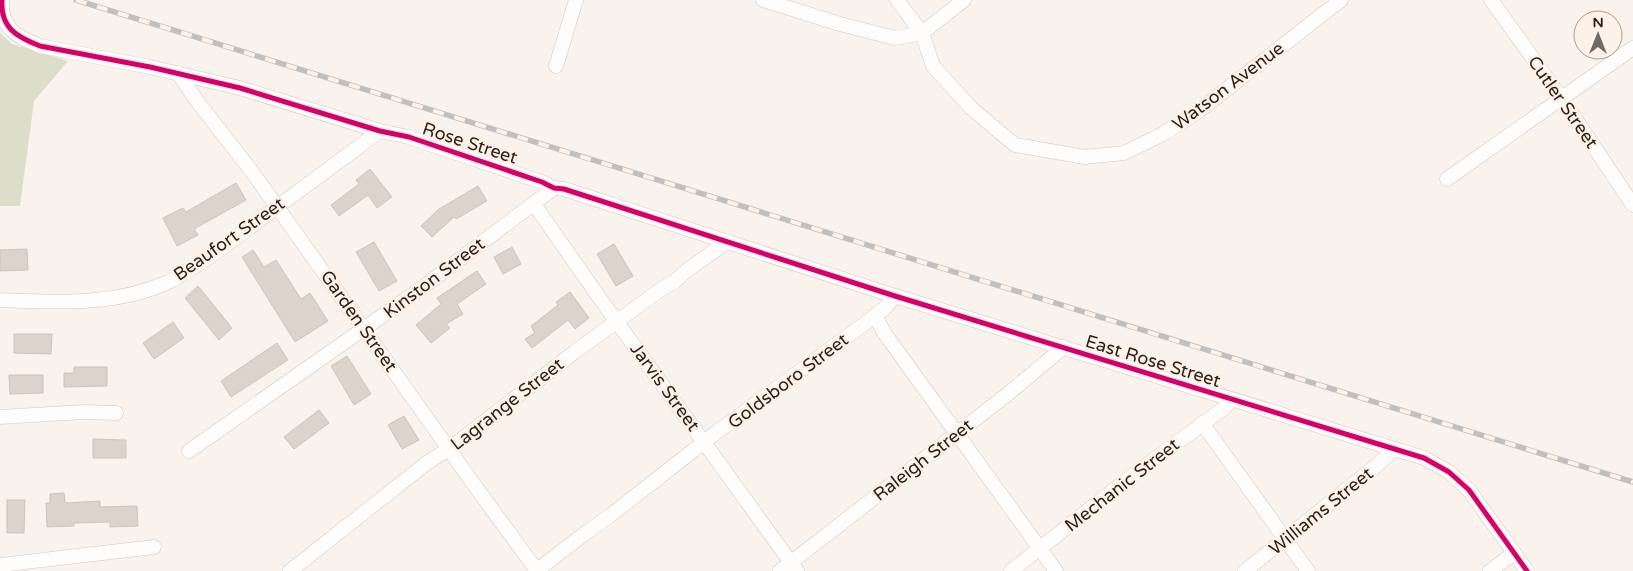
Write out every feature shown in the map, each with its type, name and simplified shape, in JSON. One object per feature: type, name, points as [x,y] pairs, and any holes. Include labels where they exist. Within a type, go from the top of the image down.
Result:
[{"type":"street","name":"Rose Street","points":[[2,0],[1,9],[4,22],[13,32],[40,46],[178,73],[261,94],[380,131],[409,137],[542,182],[554,188],[564,189],[726,242]]},
{"type":"street","points":[[556,66],[576,0]]},
{"type":"street","points":[[763,0],[840,24],[895,38],[922,33],[964,0]]},
{"type":"street","name":"Watson Avenue","points":[[897,0],[922,33],[933,66],[971,108],[1015,145],[1085,157],[1124,152],[1180,124],[1341,0]]},
{"type":"street","name":"Cutler Street","points":[[1491,0],[1562,98],[1633,205]]},
{"type":"street","points":[[1447,179],[1633,48]]},
{"type":"street","name":"Garden Street","points":[[178,73],[207,114],[242,157],[537,571]]},
{"type":"street","name":"Beaufort Street","points":[[0,300],[95,301],[140,293],[167,282],[192,268],[380,131]]},
{"type":"street","name":"Kinston Street","points":[[189,451],[422,288],[554,188]]},
{"type":"street","name":"Jarvis Street","points":[[532,204],[705,443],[789,568]]},
{"type":"street","name":"East Rose Street","points":[[726,242],[895,296],[1424,458],[1459,480],[1477,500],[1527,571]]},
{"type":"street","name":"Lagrange Street","points":[[290,571],[428,462],[449,449],[576,351],[662,288],[674,282],[726,242]]},
{"type":"street","name":"Goldsboro Street","points":[[537,571],[874,316],[887,306],[895,296]]},
{"type":"street","points":[[874,316],[885,334],[1056,571]]},
{"type":"street","name":"Raleigh Street","points":[[789,568],[1064,347]]},
{"type":"street","name":"Mechanic Street","points":[[1011,571],[1232,400]]},
{"type":"street","points":[[0,417],[84,412],[116,413]]},
{"type":"street","points":[[1202,424],[1308,571]]},
{"type":"street","name":"Williams Street","points":[[1245,571],[1395,449]]},
{"type":"street","points":[[0,565],[154,547]]},
{"type":"street","points":[[1490,571],[1514,553]]},
{"type":"green space","points":[[0,33],[12,44],[68,61],[34,101],[20,206],[0,206]]},
{"type":"building","points":[[370,169],[392,197],[377,208],[368,195],[339,216],[331,205],[359,184],[356,180]]},
{"type":"building","points":[[236,183],[246,200],[194,229],[198,235],[177,246],[163,218],[183,208],[186,212]]},
{"type":"building","points":[[478,186],[487,201],[456,219],[454,217],[432,237],[421,226],[439,209]]},
{"type":"building","points":[[374,242],[397,281],[379,291],[356,252]]},
{"type":"building","points":[[614,244],[633,276],[616,286],[597,254]]},
{"type":"building","points":[[512,247],[521,264],[503,274],[494,257]]},
{"type":"building","points":[[27,249],[28,270],[0,271],[0,250]]},
{"type":"building","points":[[253,250],[264,267],[276,260],[301,299],[310,293],[328,321],[295,342],[242,257]]},
{"type":"building","points":[[477,271],[486,284],[457,304],[463,314],[446,324],[450,328],[431,343],[416,325],[441,304],[437,298]]},
{"type":"building","points":[[198,286],[232,328],[219,340],[185,298]]},
{"type":"building","points":[[570,292],[589,318],[575,329],[568,320],[532,348],[525,339],[535,333],[531,326],[558,305],[556,302]]},
{"type":"building","points":[[173,322],[184,338],[154,359],[143,343]]},
{"type":"building","points":[[14,334],[52,334],[51,354],[14,353]]},
{"type":"building","points":[[277,343],[288,360],[231,397],[221,381]]},
{"type":"building","points":[[347,356],[371,394],[354,405],[331,366]]},
{"type":"building","points":[[74,367],[107,367],[107,386],[64,387],[64,373],[74,373]]},
{"type":"building","points":[[9,375],[43,375],[43,393],[10,394]]},
{"type":"building","points":[[319,410],[329,423],[294,449],[284,437]]},
{"type":"building","points":[[404,416],[419,440],[402,449],[388,425]]},
{"type":"building","points":[[93,439],[126,440],[126,458],[93,458]]},
{"type":"building","points":[[64,493],[65,503],[100,501],[100,507],[137,506],[138,526],[110,527],[110,522],[74,523],[74,526],[47,527],[46,503],[50,503],[50,494]]},
{"type":"building","points":[[7,500],[25,500],[24,533],[7,533]]},
{"type":"railway","points":[[76,0],[1633,482]]},
{"type":"cycle path","points":[[2,0],[2,10],[7,24],[17,35],[40,46],[150,67],[240,88],[380,131],[409,137],[542,182],[554,188],[564,189],[895,296],[1424,458],[1449,472],[1469,490],[1527,571]]}]
